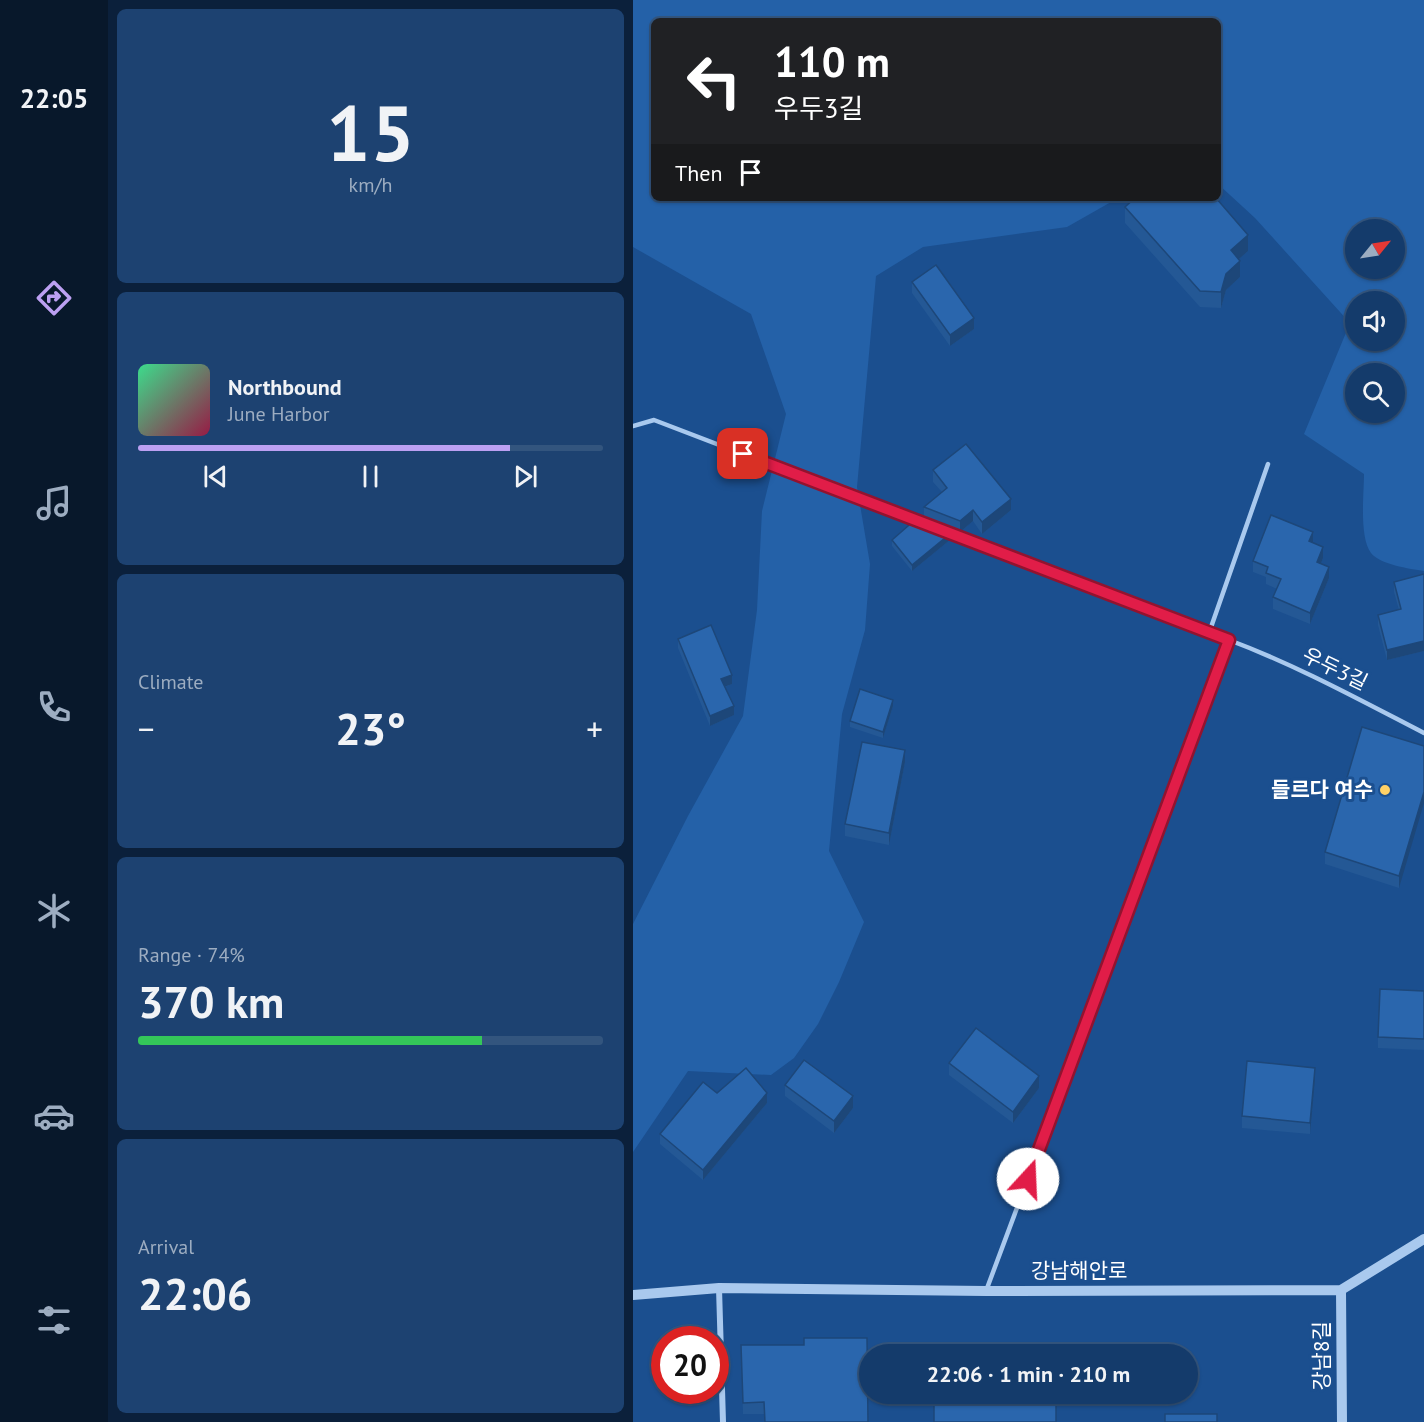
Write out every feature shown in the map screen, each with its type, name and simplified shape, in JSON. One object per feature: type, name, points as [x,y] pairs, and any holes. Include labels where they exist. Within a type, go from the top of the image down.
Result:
[{"type":"street","points":[[1341,1290],[1424,1239]]},
{"type":"street","name":"강남해안로","points":[[633,1295],[719,1288],[986,1291],[1341,1290]]},
{"type":"street","points":[[719,1288],[723,1422]]},
{"type":"street","name":"강남8길","points":[[1341,1290],[1342,1422]]},
{"type":"lane","points":[[633,426],[654,420],[921,522]]},
{"type":"lane","points":[[1209,633],[1268,464]]},
{"type":"lane","name":"우두3길","points":[[943,531],[1276,659],[1424,733]]},
{"type":"lane","points":[[986,1291],[1229,640]]},
{"type":"shaded area","points":[[633,0],[1424,0],[1424,571],[1388,563],[1371,553],[1367,546],[1364,526],[1364,474],[1304,434],[1345,335],[1345,351],[1405,351],[1405,291],[1345,291],[1345,317],[1255,218],[1221,187],[1221,18],[651,18],[651,201],[1113,201],[1067,227],[923,247],[876,276],[857,487],[870,564],[865,630],[842,714],[829,851],[864,922],[839,982],[818,1024],[794,1058],[771,1075],[688,1071],[633,1152],[633,924],[688,816],[743,716],[757,610],[762,511],[786,414],[751,314],[633,247]]},
{"type":"building","points":[[1132,201],[1219,201],[1248,235],[1231,250],[1240,261],[1226,274],[1221,292],[1200,291],[1125,207]]},
{"type":"building","points":[[936,265],[974,318],[950,335],[912,282]]},
{"type":"building","points":[[966,444],[1011,499],[982,522],[973,510],[960,521],[924,507],[947,488],[933,470]]},
{"type":"building","points":[[1271,515],[1313,532],[1309,541],[1323,547],[1317,562],[1329,567],[1310,613],[1273,597],[1281,579],[1266,573],[1268,567],[1253,561]]},
{"type":"building","points":[[916,519],[951,533],[912,565],[892,540]]},
{"type":"building","points":[[1424,574],[1424,641],[1387,650],[1378,615],[1401,609],[1394,582]]},
{"type":"building","points":[[711,625],[732,675],[721,679],[734,706],[710,716],[678,639]]},
{"type":"building","points":[[860,689],[893,700],[883,732],[850,721]]},
{"type":"building","points":[[1362,727],[1424,746],[1424,792],[1399,876],[1325,852]]},
{"type":"building","points":[[862,742],[905,750],[889,833],[845,824]]},
{"type":"building","points":[[1380,989],[1424,991],[1424,1039],[1378,1037]]},
{"type":"building","points":[[976,1028],[1039,1076],[1013,1112],[949,1063]]},
{"type":"building","points":[[804,1060],[853,1096],[834,1121],[785,1085]]},
{"type":"building","points":[[1247,1061],[1315,1068],[1310,1123],[1242,1116]]},
{"type":"building","points":[[746,1068],[767,1093],[703,1170],[660,1134],[703,1082],[717,1093]]},
{"type":"building","points":[[804,1338],[867,1338],[867,1344],[859,1344],[859,1404],[868,1404],[868,1422],[765,1422],[764,1402],[743,1403],[741,1345],[804,1345]]},
{"type":"building","points":[[934,1404],[1056,1404],[1056,1422],[934,1422]]},
{"type":"building","points":[[1165,1414],[1217,1414],[1217,1422],[1165,1422]]},
{"type":"place","name":"들르다 여수","points":[[1385,790]]},
{"type":"route","points":[[743,454],[1229,640],[1028,1179]]}]
